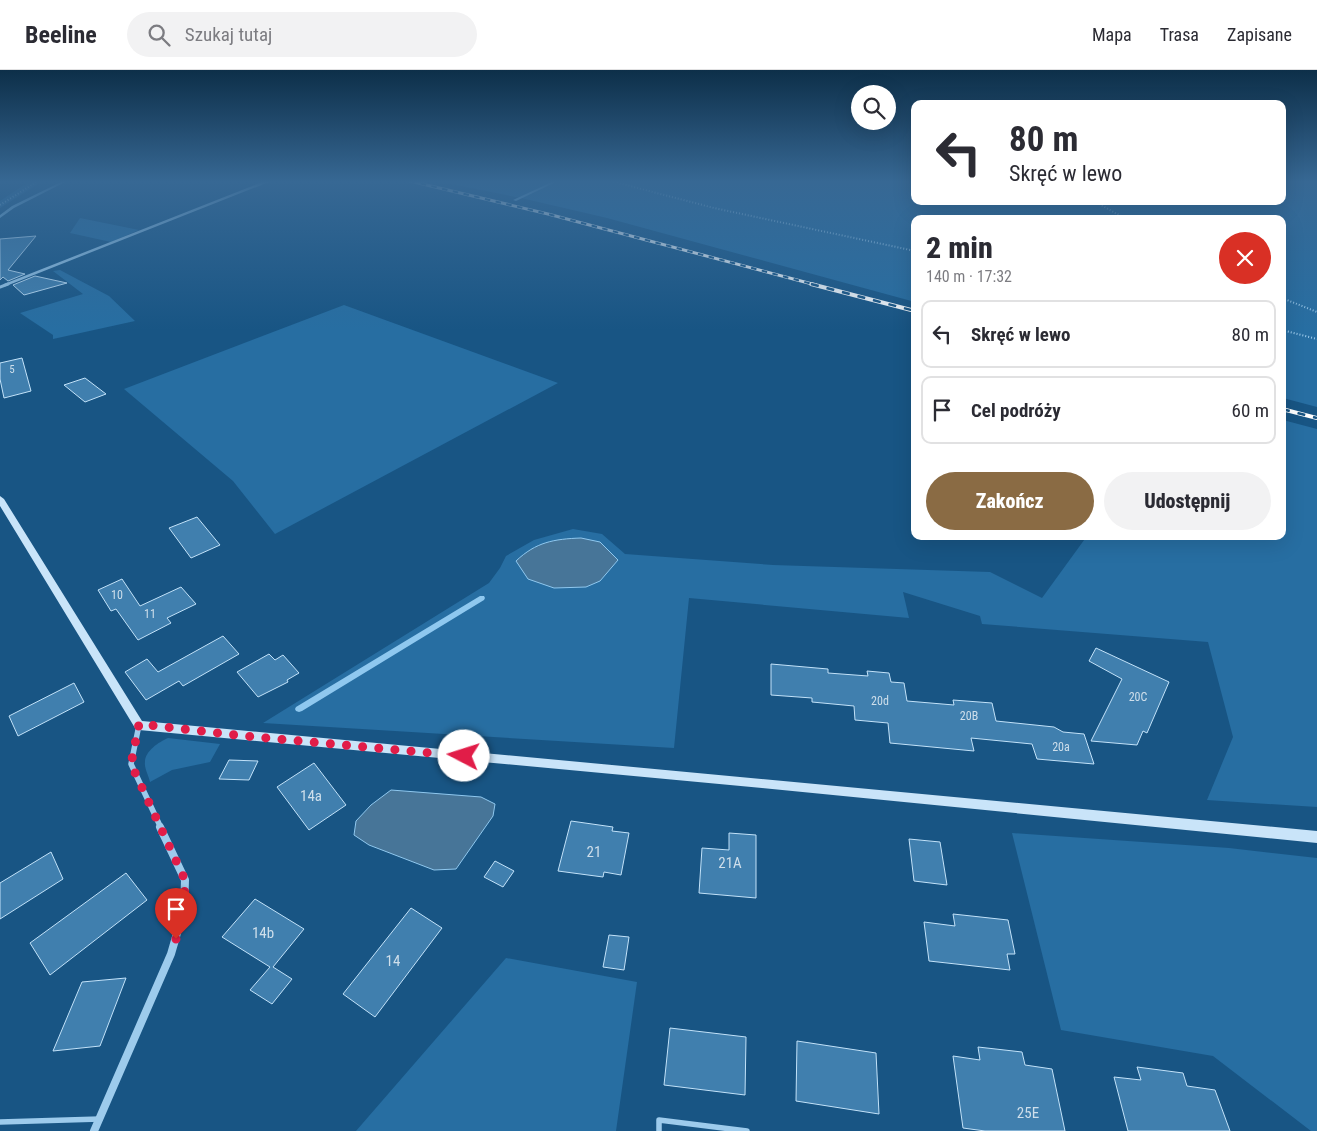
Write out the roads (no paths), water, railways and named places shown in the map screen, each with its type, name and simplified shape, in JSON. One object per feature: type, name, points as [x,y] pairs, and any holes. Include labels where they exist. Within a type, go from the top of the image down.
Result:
[{"type":"street","points":[[0,287],[143,231]]},
{"type":"street","points":[[0,499],[139,724],[131,764],[185,880],[184,909],[171,954],[94,1131]]},
{"type":"street","points":[[139,724],[245,736],[762,783],[1317,837]]},
{"type":"lane","points":[[0,1122],[100,1119]]},
{"type":"lane","points":[[659,1131],[659,1120],[747,1131]]},
{"type":"waterway","points":[[299,709],[482,598]]},
{"type":"railway","points":[[610,231],[816,285]]},
{"type":"railway","points":[[811,284],[911,310]]},
{"type":"railway","points":[[1286,410],[1317,418]]}]
